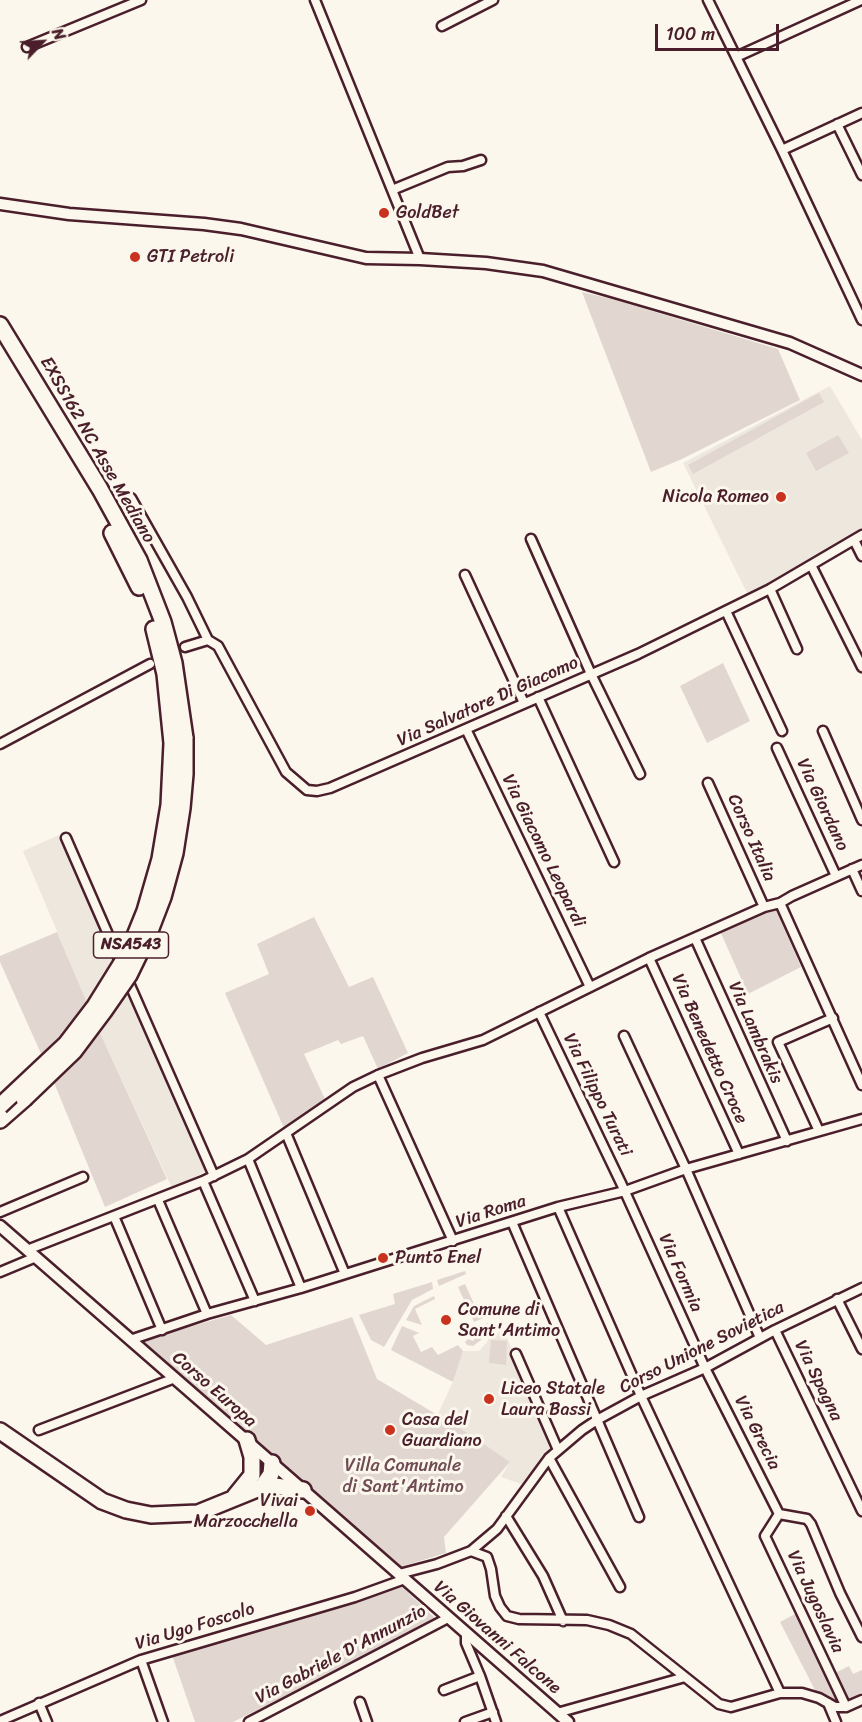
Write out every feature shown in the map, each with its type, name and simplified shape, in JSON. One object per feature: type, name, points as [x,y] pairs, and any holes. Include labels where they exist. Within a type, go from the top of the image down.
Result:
[{"type":"highway","name":"EXSS162 NC Asse Mediano","points":[[0,326],[100,489],[139,560],[163,622],[174,663],[179,740]]},
{"type":"highway","points":[[0,346],[91,493],[138,585],[154,628],[179,740]]},
{"type":"highway","name":"NSA543","points":[[0,1106],[66,1044],[128,953],[145,911],[160,859],[179,740]]},
{"type":"highway","name":"NSA543","points":[[0,1120],[74,1051],[129,975],[148,936],[163,897],[175,853],[185,774],[179,740]]},
{"type":"highway","points":[[0,1431],[102,1501],[126,1510],[151,1515],[198,1513],[262,1487],[276,1486],[303,1490]]},
{"type":"highway","points":[[247,1440],[252,1456],[252,1475]]},
{"type":"highway","points":[[0,1443],[68,1479]]},
{"type":"highway","points":[[234,1498],[252,1475],[272,1463]]},
{"type":"highway","points":[[262,1487],[271,1474],[272,1463]]},
{"type":"street","points":[[27,47],[141,0]]},
{"type":"street","points":[[315,0],[420,259]]},
{"type":"street","points":[[442,26],[493,0]]},
{"type":"street","points":[[708,0],[862,320]]},
{"type":"street","points":[[736,57],[861,0]]},
{"type":"street","points":[[782,150],[862,113]]},
{"type":"street","points":[[837,124],[862,175]]},
{"type":"street","points":[[392,190],[448,167],[463,166],[481,160]]},
{"type":"street","points":[[0,204],[69,214],[242,229],[366,258],[486,263],[543,271],[790,343],[862,375]]},
{"type":"street","name":"Via Salvatore Di Giacomo","points":[[131,498],[188,597],[208,640],[218,646],[286,772],[307,790],[317,791],[330,788],[638,654],[770,589],[858,537]]},
{"type":"street","points":[[858,537],[862,556]]},
{"type":"street","points":[[531,539],[591,674],[640,774]]},
{"type":"street","points":[[811,565],[862,667]]},
{"type":"street","points":[[465,575],[524,703]]},
{"type":"street","points":[[770,589],[797,649]]},
{"type":"street","points":[[726,611],[782,731]]},
{"type":"street","points":[[185,647],[208,640]]},
{"type":"street","points":[[0,744],[150,664]]},
{"type":"street","points":[[538,697],[614,862]]},
{"type":"street","name":"Via Giacomo Leopardi","points":[[466,729],[590,987]]},
{"type":"street","points":[[823,731],[862,820]]},
{"type":"street","name":"Via Giordano","points":[[777,748],[836,876]]},
{"type":"street","name":"Corso Italia","points":[[708,783],[764,907],[780,903],[862,865]]},
{"type":"street","points":[[66,838],[214,1176]]},
{"type":"street","points":[[852,869],[862,891]]},
{"type":"street","points":[[780,903],[862,1085]]},
{"type":"street","points":[[0,1272],[32,1253],[114,1216],[203,1181],[248,1159],[353,1087],[378,1075],[422,1058],[483,1040],[650,958],[764,907]]},
{"type":"street","name":"Via Lambrakis","points":[[695,938],[787,1141]]},
{"type":"street","name":"Via Benedetto Croce","points":[[650,958],[739,1154]]},
{"type":"street","name":"Via Filippo Turati","points":[[539,1012],[625,1191]]},
{"type":"street","points":[[819,1131],[778,1042],[833,1018]]},
{"type":"street","points":[[624,1036],[686,1169],[760,1338]]},
{"type":"street","points":[[378,1075],[453,1241]]},
{"type":"street","name":"Via Roma","points":[[130,1340],[207,1314],[301,1288],[558,1207],[625,1191],[686,1169],[862,1119]]},
{"type":"street","points":[[286,1133],[345,1274]]},
{"type":"street","points":[[248,1159],[301,1288]]},
{"type":"street","points":[[0,1212],[83,1177]]},
{"type":"street","points":[[203,1181],[255,1301]]},
{"type":"street","name":"Via Formia","points":[[625,1191],[705,1368]]},
{"type":"street","points":[[158,1200],[207,1314]]},
{"type":"street","points":[[558,1207],[641,1396],[780,1693]]},
{"type":"street","points":[[114,1216],[162,1330]]},
{"type":"street","points":[[512,1222],[639,1517]]},
{"type":"street","name":"Corso Europa","points":[[0,1226],[402,1576]]},
{"type":"street","name":"Corso Unione Sovietica","points":[[402,1576],[471,1551],[497,1529],[549,1458],[597,1420],[641,1396],[705,1368],[775,1330],[862,1288]]},
{"type":"street","points":[[837,1299],[862,1349]]},
{"type":"street","name":"Via Spagna","points":[[775,1330],[862,1511]]},
{"type":"street","points":[[516,1353],[558,1450]]},
{"type":"street","name":"Via Grecia","points":[[705,1368],[779,1514]]},
{"type":"street","points":[[39,1430],[175,1378]]},
{"type":"street","points":[[549,1458],[620,1587]]},
{"type":"street","points":[[779,1514],[807,1519],[812,1524],[840,1593],[862,1637]]},
{"type":"street","name":"Via Jugoslavia","points":[[779,1514],[765,1536],[846,1707]]},
{"type":"street","points":[[506,1516],[543,1576],[563,1621]]},
{"type":"street","points":[[471,1551],[487,1557],[495,1596],[507,1616],[519,1619],[586,1620],[609,1625],[631,1634],[719,1704],[731,1707],[780,1693],[802,1693],[835,1707],[846,1707],[862,1700]]},
{"type":"street","name":"Via Giovanni Falcone","points":[[402,1576],[564,1719]]},
{"type":"street","name":"Via Ugo Foscolo","points":[[0,1721],[39,1702],[141,1660],[355,1597],[402,1576]]},
{"type":"street","name":"Via Gabriele D'Annunzio","points":[[249,1722],[448,1618]]},
{"type":"street","points":[[466,1634],[466,1643],[496,1722]]},
{"type":"street","points":[[141,1660],[163,1722]]},
{"type":"street","points":[[444,1690],[480,1676]]},
{"type":"street","points":[[564,1719],[685,1677]]},
{"type":"street","points":[[39,1702],[47,1722]]},
{"type":"street","points":[[360,1702],[367,1722]]},
{"type":"street","points":[[827,1703],[836,1722]]},
{"type":"street","points":[[465,1722],[493,1712]]},
{"type":"shaded area","name":"Nicola Romeo","points":[[830,386],[862,440],[862,530],[748,595],[683,463]]},
{"type":"shaded area","points":[[59,835],[207,1171],[172,1188],[101,1035],[23,851]]},
{"type":"shaded area","name":"Liceo Statale Laura Bassi","points":[[504,1331],[553,1445],[521,1484],[501,1477],[510,1462],[437,1416],[453,1382],[463,1351],[479,1351],[490,1335]]},
{"type":"green space","points":[[582,292],[778,349],[800,400],[651,472]]},
{"type":"green space","points":[[819,393],[824,402],[693,474],[688,465]]},
{"type":"green space","points":[[838,435],[849,453],[816,471],[806,453]]},
{"type":"green space","points":[[723,663],[750,721],[707,743],[680,686]]},
{"type":"green space","points":[[775,907],[801,967],[748,994],[720,931]]},
{"type":"green space","points":[[314,917],[349,987],[373,977],[408,1053],[378,1069],[363,1036],[341,1044],[338,1040],[304,1054],[325,1099],[284,1128],[225,993],[269,974],[257,944]]},
{"type":"green space","points":[[57,932],[167,1179],[105,1207],[55,1085],[0,962],[0,956]]},
{"type":"green space","points":[[465,1271],[466,1274],[439,1286],[437,1280]]},
{"type":"green space","points":[[432,1282],[433,1289],[412,1300],[384,1347],[371,1340],[359,1315],[395,1304],[393,1294]]},
{"type":"green space","points":[[465,1284],[475,1306],[482,1303],[488,1316],[474,1322],[458,1287]]},
{"type":"green space","points":[[434,1296],[435,1299],[415,1309],[422,1325],[406,1320],[414,1306]]},
{"type":"green space","name":"Villa Comunale di Sant'Antimo","points":[[231,1315],[266,1345],[352,1317],[377,1379],[466,1432],[510,1462],[444,1537],[446,1553],[400,1567],[140,1341]]},
{"type":"green space","points":[[488,1323],[481,1340],[473,1346],[467,1345],[465,1342],[468,1339],[473,1341],[479,1333],[477,1328]]},
{"type":"green space","points":[[402,1326],[419,1333],[413,1336],[421,1352],[432,1347],[438,1355],[458,1345],[463,1351],[453,1382],[391,1350]]},
{"type":"green space","points":[[491,1340],[507,1341],[506,1365],[489,1363]]},
{"type":"green space","points":[[402,1587],[437,1620],[233,1722],[195,1722],[172,1655]]},
{"type":"green space","points":[[797,1613],[839,1703],[837,1704],[817,1694],[780,1622]]},
{"type":"green space","points":[[849,1666],[853,1674],[862,1670],[862,1692],[848,1700],[835,1673]]},
{"type":"place","name":"GoldBet","points":[[384,213]]},
{"type":"place","name":"GTI Petroli","points":[[135,257]]},
{"type":"place","name":"Nicola Romeo","points":[[781,497]]},
{"type":"place","name":"Punto Enel","points":[[383,1258]]},
{"type":"place","name":"Comune di Sant'Antimo","points":[[446,1320]]},
{"type":"place","name":"Liceo Statale Laura Bassi","points":[[489,1399]]},
{"type":"place","name":"Casa del Guardiano","points":[[390,1430]]},
{"type":"place","name":"Vivai Marzocchella","points":[[310,1511]]}]
